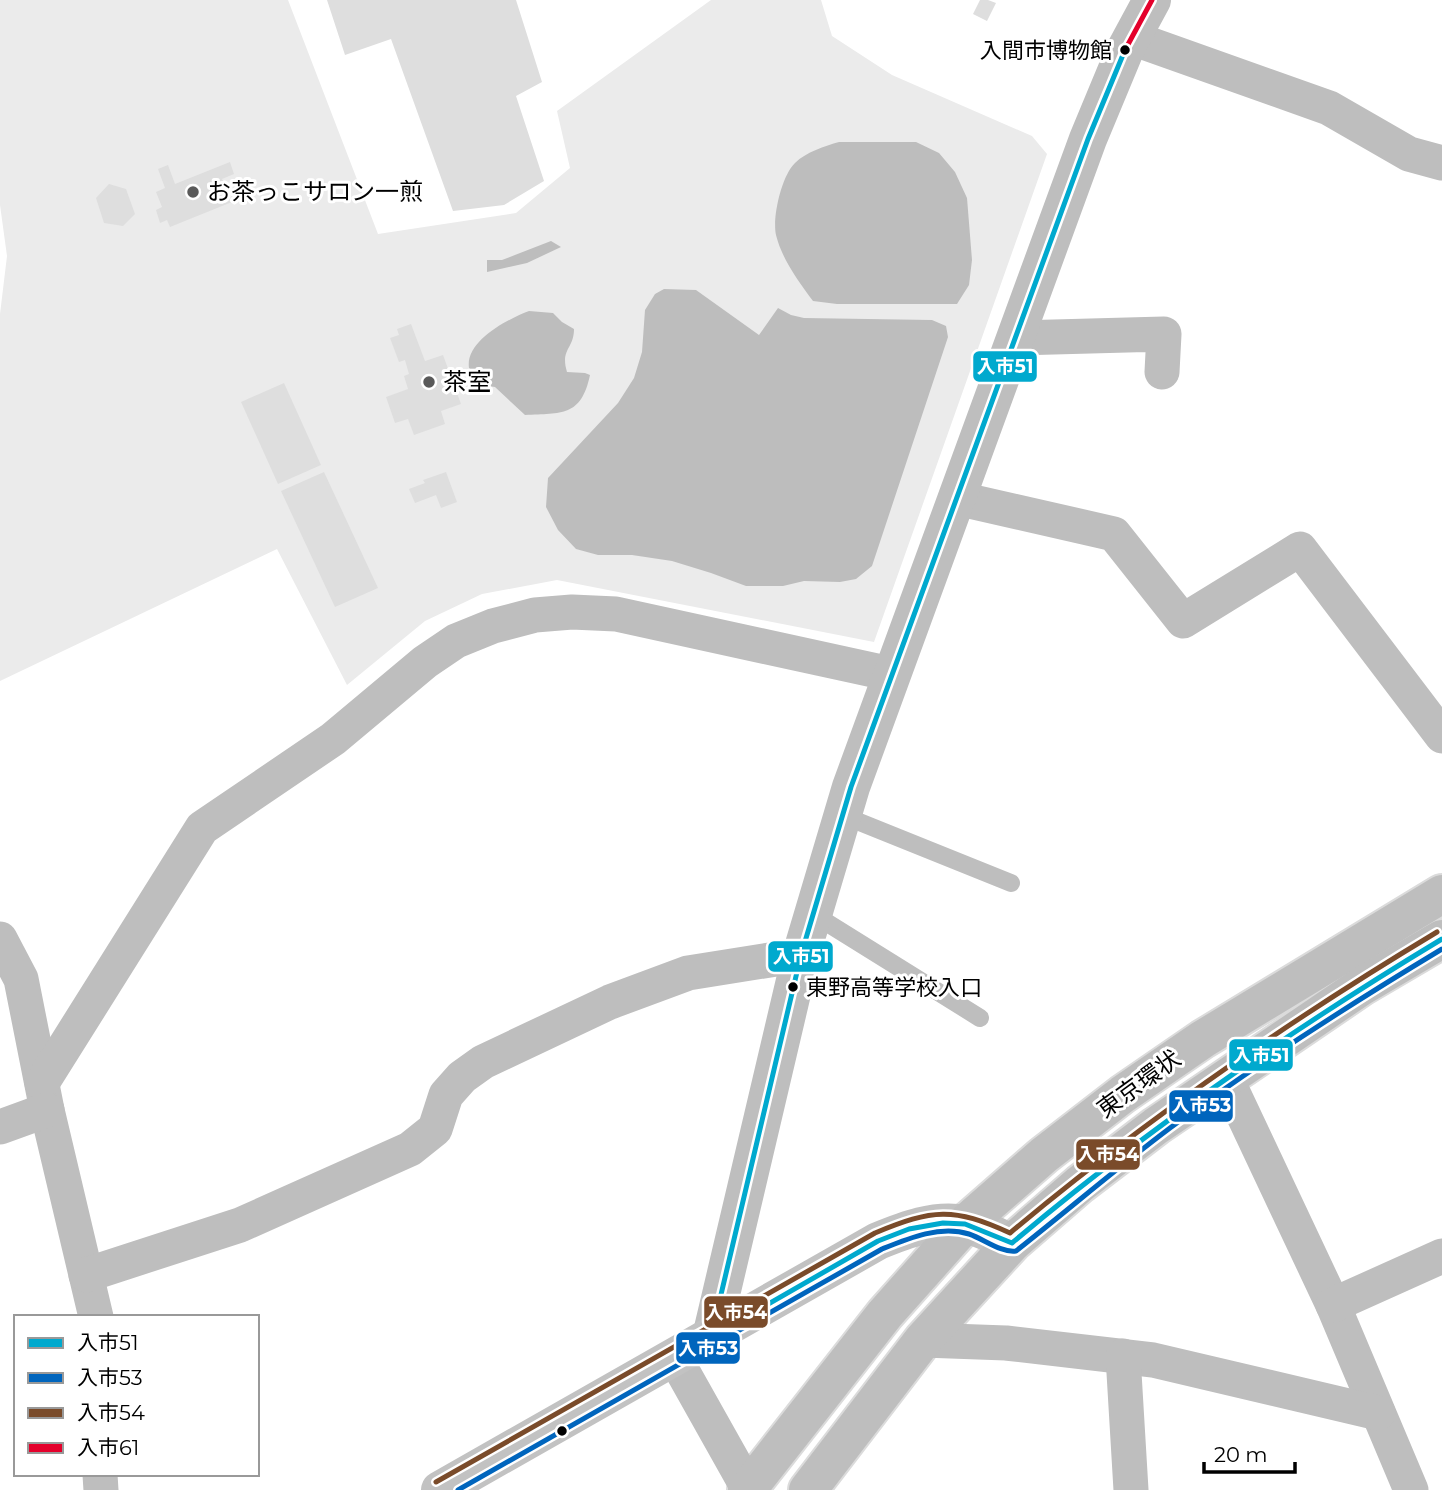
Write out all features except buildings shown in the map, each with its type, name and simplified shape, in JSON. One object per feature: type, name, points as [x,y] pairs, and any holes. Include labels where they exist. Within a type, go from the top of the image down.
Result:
[{"type":"main road","points":[[711,1337],[801,956],[842,815],[891,674],[1017,338],[1088,139],[1132,38],[1152,0]]},
{"type":"main road","name":"東京環状","points":[[748,1489],[886,1314],[965,1224],[1044,1156],[1123,1094],[1203,1039],[1442,894]]},
{"type":"main road","name":"東京環状","points":[[808,1490],[923,1340],[1012,1243],[1080,1184],[1156,1126],[1362,986],[1442,939]]},
{"type":"main road","points":[[440,1490],[878,1241],[932,1223],[965,1224],[1012,1243]]},
{"type":"street","points":[[1132,38],[1329,108],[1409,154],[1442,163]]},
{"type":"street","points":[[1017,338],[1164,334],[1162,372]]},
{"type":"street","points":[[956,498],[1114,534],[1183,621],[1300,549],[1442,736]]},
{"type":"street","points":[[0,1127],[44,1097],[202,828],[333,739],[425,662],[456,641],[493,626],[535,615],[572,612],[615,614],[891,674]]},
{"type":"street","points":[[0,939],[21,979],[44,1097],[96,1315]]},
{"type":"street","points":[[86,1275],[240,1225],[410,1149],[435,1129],[446,1095],[472,1069],[610,1002],[688,973],[801,956]]},
{"type":"street","points":[[1226,1078],[1333,1305],[1412,1490]]},
{"type":"street","points":[[1333,1305],[1442,1256]]},
{"type":"street","points":[[923,1340],[1006,1343],[1153,1360],[1378,1413]]},
{"type":"street","points":[[1123,1356],[1131,1490]]},
{"type":"street","points":[[675,1358],[748,1489]]},
{"type":"lane","points":[[842,815],[1011,883]]},
{"type":"lane","points":[[813,914],[980,1018]]},
{"type":"shaded area","points":[[0,0],[288,0],[378,234],[516,213],[570,168],[557,111],[711,0],[821,0],[832,36],[892,75],[1032,136],[1047,154],[874,642],[557,580],[482,594],[425,621],[347,685],[277,549],[0,681],[0,314],[7,256],[0,205]]},
{"type":"shaded area","points":[[839,142],[916,142],[939,153],[955,172],[967,198],[972,260],[969,285],[957,304],[837,304],[813,301],[807,293],[782,253],[775,227],[777,207],[782,186],[795,163],[810,153]]},
{"type":"shaded area","points":[[551,241],[561,247],[527,263],[487,272],[487,260],[502,260]]},
{"type":"shaded area","points":[[664,289],[696,290],[759,335],[778,308],[804,318],[932,320],[946,326],[948,337],[872,566],[856,579],[840,582],[804,581],[783,586],[746,586],[672,561],[632,555],[598,555],[576,549],[558,530],[546,507],[548,478],[618,403],[634,378],[642,352],[645,310],[655,294]]},
{"type":"shaded area","points":[[529,311],[553,313],[574,329],[565,358],[567,372],[590,375],[581,399],[568,410],[525,415],[495,387],[488,386],[469,368],[470,358],[481,340],[500,325]]},
{"type":"transit line","name":"入市61","points":[[1125,50],[1152,0]]},
{"type":"transit line","name":"入市51","points":[[711,1337],[801,955],[851,787],[1088,139],[1125,50]]},
{"type":"transit line","name":"入市54","points":[[436,1482],[875,1233],[913,1219],[943,1214],[973,1219],[1010,1233],[1113,1151],[1218,1074],[1326,1001],[1437,932]]},
{"type":"transit line","name":"入市51","points":[[711,1337],[878,1241],[909,1229],[943,1223],[965,1224],[1012,1243],[1115,1160],[1221,1082],[1442,939]]},
{"type":"transit line","name":"入市53","points":[[458,1490],[882,1249],[914,1237],[947,1231],[969,1234],[998,1248],[1016,1251],[1203,1104],[1304,1035],[1442,949]]},
{"type":"place","name":"入間市博物館","points":[[1125,50]]},
{"type":"place","name":"お茶っこサロン一煎","points":[[193,192]]},
{"type":"place","name":"茶室","points":[[429,382]]},
{"type":"place","name":"東野高等学校入口","points":[[793,987]]}]
